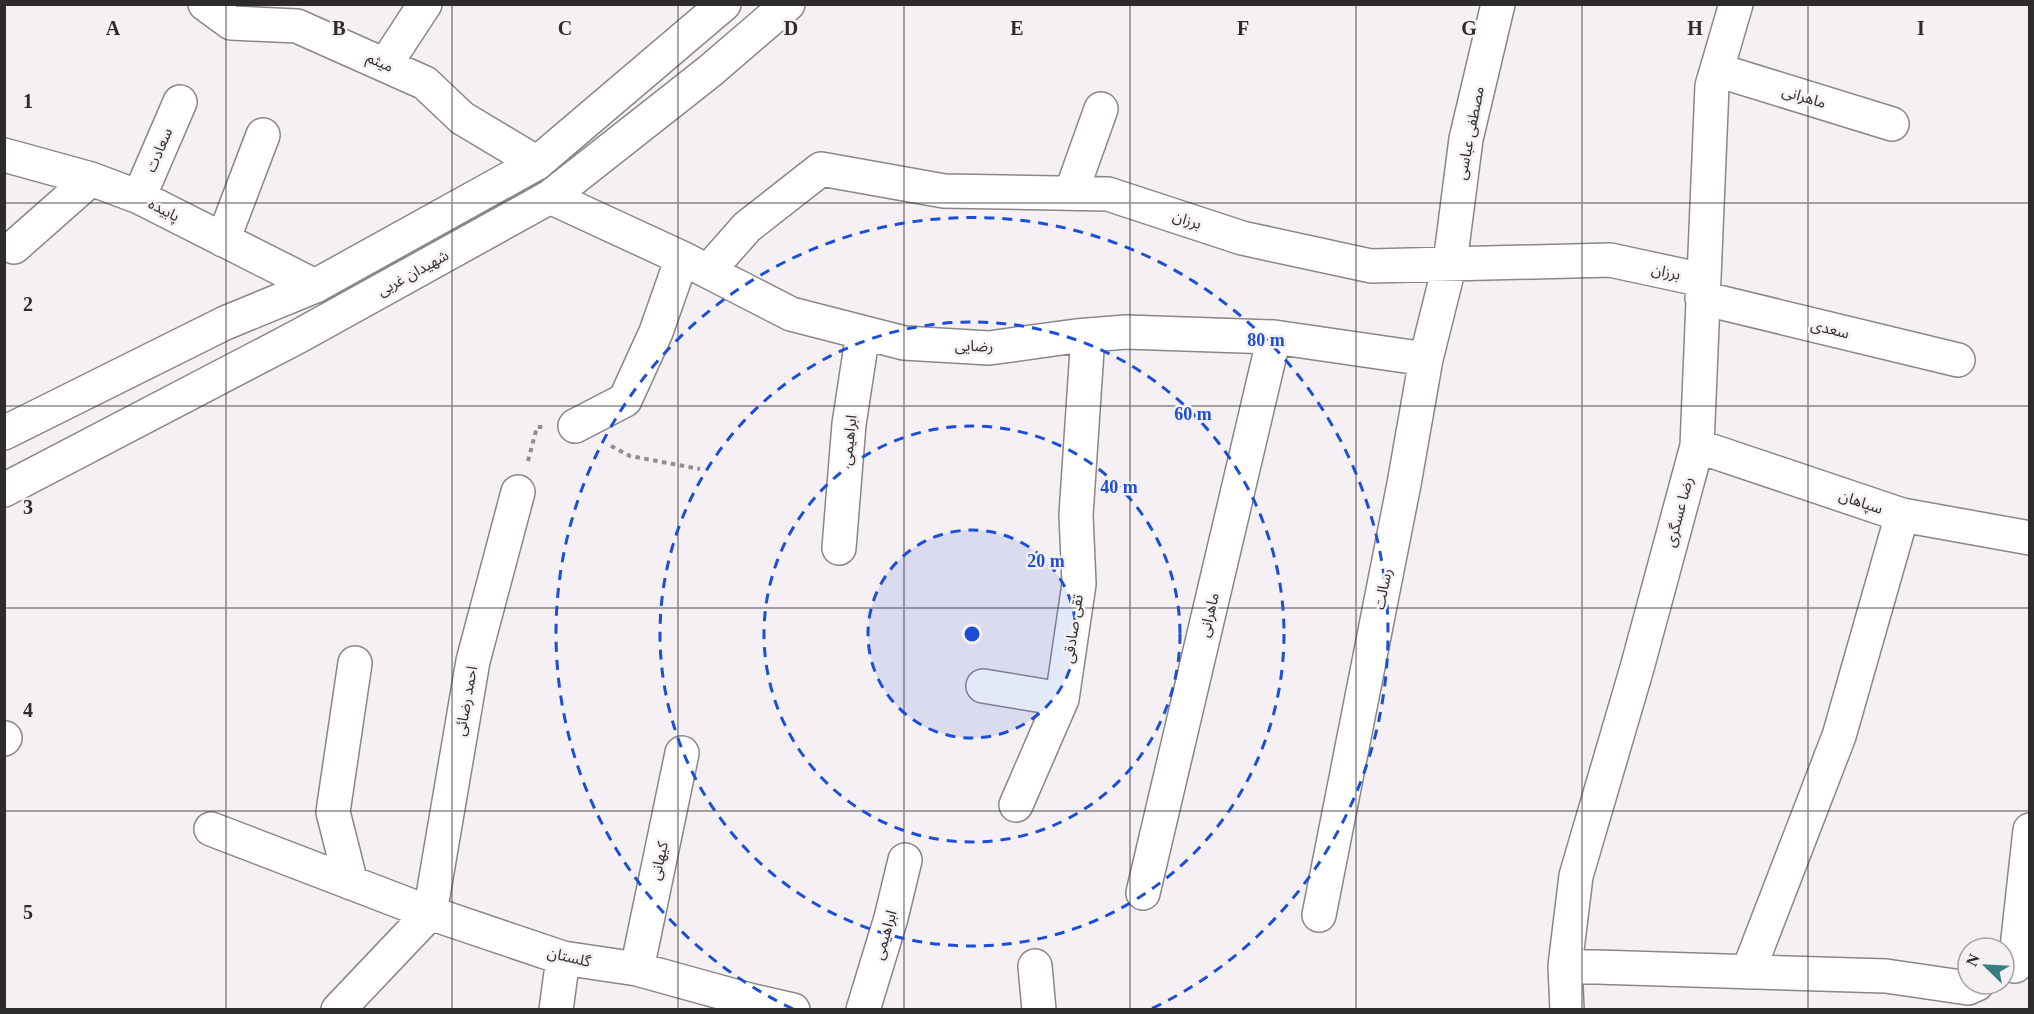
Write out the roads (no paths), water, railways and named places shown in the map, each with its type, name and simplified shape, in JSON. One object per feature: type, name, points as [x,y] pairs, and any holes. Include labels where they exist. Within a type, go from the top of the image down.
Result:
[{"type":"street","name":"میثم","points":[[205,4],[231,23],[297,26],[425,83],[462,118],[537,163]]},
{"type":"street","points":[[385,65],[425,4]]},
{"type":"street","points":[[4,433],[225,323],[315,286],[537,163],[724,4]]},
{"type":"street","name":"شهیدان غربی","points":[[4,490],[299,336],[550,197],[710,71],[788,4]]},
{"type":"street","name":"مصطفی عباسی","points":[[1450,263],[1466,139],[1498,4]]},
{"type":"street","name":"رضا عسگری","points":[[1567,1010],[1565,966],[1576,876],[1637,668],[1697,446],[1712,87],[1736,4]]},
{"type":"street","name":"ماهرانی","points":[[1717,70],[1892,124]]},
{"type":"street","name":"سعادت","points":[[139,197],[180,102]]},
{"type":"street","points":[[1071,193],[1101,109]]},
{"type":"street","points":[[223,240],[263,135]]},
{"type":"street","name":"پابیده","points":[[4,155],[91,179],[139,197],[315,286]]},
{"type":"street","name":"برزان","points":[[695,265],[821,169],[944,191],[1108,194],[1242,238],[1371,266],[1610,260],[1703,289]]},
{"type":"street","points":[[14,247],[91,179]]},
{"type":"street","name":"رضایی","points":[[550,197],[695,265],[791,314],[904,343],[989,348],[1126,332],[1274,337],[1426,359]]},
{"type":"street","name":"رسالت","points":[[1319,915],[1404,484],[1426,359],[1450,263]]},
{"type":"street","points":[[575,426],[625,400],[656,332],[695,265]]},
{"type":"street","name":"سعدی","points":[[1703,289],[1958,360]]},
{"type":"street","name":"ابراهیمی","points":[[839,548],[849,424],[863,333]]},
{"type":"street","name":"تقی صادقی","points":[[1016,805],[1062,699],[1079,584],[1076,515],[1088,335]]},
{"type":"street","name":"ماهرانی","points":[[1143,893],[1274,337]]},
{"type":"street","name":"سپاهان","points":[[1697,446],[1902,515],[2030,538]]},
{"type":"street","name":"احمد رضائی","points":[[430,913],[473,661],[519,492]]},
{"type":"street","points":[[1748,972],[1839,736],[1902,515]]},
{"type":"street","points":[[351,883],[333,812],[355,663]]},
{"type":"street","points":[[982,686],[1062,699]]},
{"type":"street","name":"کیهانی","points":[[637,969],[682,753]]},
{"type":"street","name":"گلستان","points":[[211,829],[430,913],[563,958],[637,969],[793,1010]]},
{"type":"street","points":[[2016,966],[2030,830]]},
{"type":"street","name":"ابراهیمی","points":[[863,1010],[891,918],[905,860]]},
{"type":"street","points":[[339,1010],[430,913]]},
{"type":"street","points":[[556,1010],[563,958]]},
{"type":"street","points":[[1035,966],[1039,1010]]},
{"type":"street","points":[[1565,966],[1886,976],[1956,986]]}]
